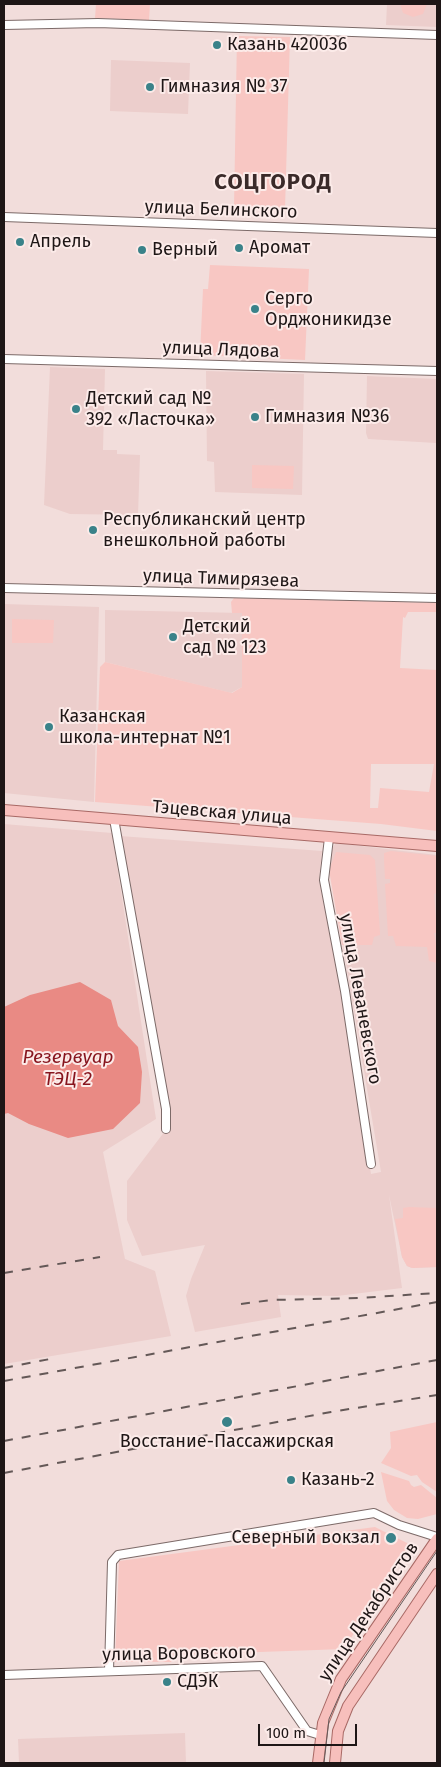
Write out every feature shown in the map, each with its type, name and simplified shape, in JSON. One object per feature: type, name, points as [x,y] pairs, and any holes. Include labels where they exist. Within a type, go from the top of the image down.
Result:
[{"type":"main road","name":"Тэцевская улица","points":[[4,810],[437,846]]},
{"type":"main road","name":"улица Декабристов","points":[[318,1763],[320,1735],[328,1707],[341,1679],[437,1538]]},
{"type":"main road","name":"улица Декабристов","points":[[335,1763],[338,1731],[348,1706],[437,1574]]},
{"type":"street","points":[[4,25],[98,23],[437,35]]},
{"type":"street","name":"улица Белинского","points":[[4,217],[437,234]]},
{"type":"street","name":"улица Лядова","points":[[4,359],[437,371]]},
{"type":"street","name":"улица Тимирязева","points":[[4,588],[437,598]]},
{"type":"street","points":[[114,820],[166,1109],[166,1129]]},
{"type":"street","name":"улица Леваневского","points":[[329,838],[324,880],[345,991],[371,1164]]},
{"type":"street","points":[[109,1671],[112,1562],[118,1555],[374,1513],[399,1525],[437,1538]]},
{"type":"street","name":"улица Воровского","points":[[4,1675],[262,1666],[307,1731],[320,1735]]},
{"type":"shaded area","points":[[96,4],[150,4],[149,20],[95,18]]},
{"type":"shaded area","points":[[387,4],[437,4],[437,27],[386,25]]},
{"type":"shaded area","points":[[400,4],[427,4],[423,14],[413,17],[403,13]]},
{"type":"shaded area","points":[[237,36],[290,37],[285,209],[234,207]]},
{"type":"shaded area","name":"Гимназия № 37","points":[[111,60],[190,63],[188,114],[110,111]]},
{"type":"shaded area","points":[[210,265],[309,269],[305,360],[200,355],[203,289],[208,289]]},
{"type":"shaded area","name":"Детский сад № 392 «Ласточка»","points":[[50,367],[105,369],[103,450],[117,450],[117,454],[140,455],[138,515],[70,514],[44,505]]},
{"type":"shaded area","name":"Гимназия №36","points":[[206,371],[304,374],[302,495],[215,492],[214,462],[207,461]]},
{"type":"shaded area","points":[[367,376],[437,379],[436,443],[368,439],[366,433]]},
{"type":"shaded area","points":[[252,465],[294,466],[293,489],[252,488]]},
{"type":"shaded area","points":[[234,598],[437,603],[437,612],[408,612],[405,618],[403,617],[400,668],[437,670],[437,831],[381,824],[95,802],[100,667],[105,662],[232,693],[242,687],[242,613],[232,613],[231,602]],"holes":[[[371,764],[434,764],[429,792],[380,788],[378,808],[370,808]]]},
{"type":"shaded area","name":"Казанская школа-интернат №1","points":[[4,604],[99,607],[94,802],[4,793]]},
{"type":"shaded area","name":"Детский сад № 123","points":[[105,610],[242,613],[242,687],[231,693],[105,662]]},
{"type":"shaded area","points":[[12,619],[54,620],[53,643],[12,643]]},
{"type":"shaded area","points":[[4,824],[112,833],[156,1119],[103,1152],[125,1259],[155,1271],[171,1336],[4,1364]]},
{"type":"shaded area","points":[[120,836],[322,851],[319,880],[343,995],[371,1174],[381,1172],[329,862],[332,848],[336,843],[437,855],[437,1267],[412,1268],[407,1266],[402,1257],[389,1195],[402,1288],[337,1296],[278,1295],[281,1317],[195,1332],[186,1296],[205,1245],[142,1256],[127,1220],[127,1181],[168,1127]]},
{"type":"shaded area","points":[[391,851],[437,856],[437,893],[434,894],[437,933],[434,933],[437,963],[429,961],[427,947],[396,946],[393,936],[388,936],[385,884],[390,883],[390,879],[385,879],[384,853]]},
{"type":"shaded area","points":[[336,852],[370,855],[375,860],[380,935],[374,937],[372,945],[342,945],[329,870]]},
{"type":"shaded area","points":[[403,1208],[437,1208],[437,1267],[412,1268],[407,1266],[402,1257],[395,1219],[403,1218]]},
{"type":"shaded area","points":[[437,1422],[437,1492],[422,1482],[417,1475],[411,1476],[381,1463],[391,1448],[390,1432]]},
{"type":"shaded area","points":[[381,1472],[409,1481],[414,1487],[421,1485],[437,1498],[437,1514],[418,1519],[407,1518],[394,1510],[387,1501]]},
{"type":"shaded area","points":[[375,1527],[413,1546],[390,1576],[344,1649],[176,1655],[171,1662],[115,1662],[119,1561]]},
{"type":"shaded area","points":[[185,1733],[186,1763],[19,1763],[18,1739]]},
{"type":"water","name":"Резервуар ТЭЦ-2","points":[[80,982],[111,1000],[118,1026],[138,1047],[142,1072],[140,1103],[113,1129],[68,1138],[29,1124],[8,1113],[4,1114],[4,1007],[30,995]]},
{"type":"tram line","points":[[324,1763],[329,1719],[341,1692],[437,1551]]},
{"type":"railway","points":[[4,1273],[100,1257]]},
{"type":"railway","points":[[241,1304],[271,1300],[358,1298],[437,1293]]},
{"type":"railway","points":[[4,1381],[437,1302]]},
{"type":"railway","points":[[4,1368],[50,1359]]},
{"type":"railway","points":[[4,1441],[437,1360]]},
{"type":"railway","points":[[4,1473],[331,1412],[437,1395]]},
{"type":"place","name":"Казань 420036","points":[[217,45]]},
{"type":"place","name":"Гимназия № 37","points":[[150,87]]},
{"type":"place","name":"Апрель","points":[[20,242]]},
{"type":"place","name":"Аромат","points":[[239,248]]},
{"type":"place","name":"Верный","points":[[142,250]]},
{"type":"place","name":"Серго Орджоникидзе","points":[[255,309]]},
{"type":"place","name":"Детский сад № 392 «Ласточка»","points":[[76,409]]},
{"type":"place","name":"Гимназия №36","points":[[255,417]]},
{"type":"place","name":"Республиканский центр внешкольной работы","points":[[93,530]]},
{"type":"place","name":"Детский сад № 123","points":[[173,637]]},
{"type":"place","name":"Казанская школа-интернат №1","points":[[49,727]]},
{"type":"place","name":"Восстание-Пассажирская","points":[[227,1422]]},
{"type":"place","name":"Казань-2","points":[[291,1480]]},
{"type":"place","name":"Северный вокзал","points":[[391,1538]]},
{"type":"place","name":"СДЭК","points":[[167,1682]]},
{"type":"district","name":"СОЦГОРОД","points":[[273,183]]}]
